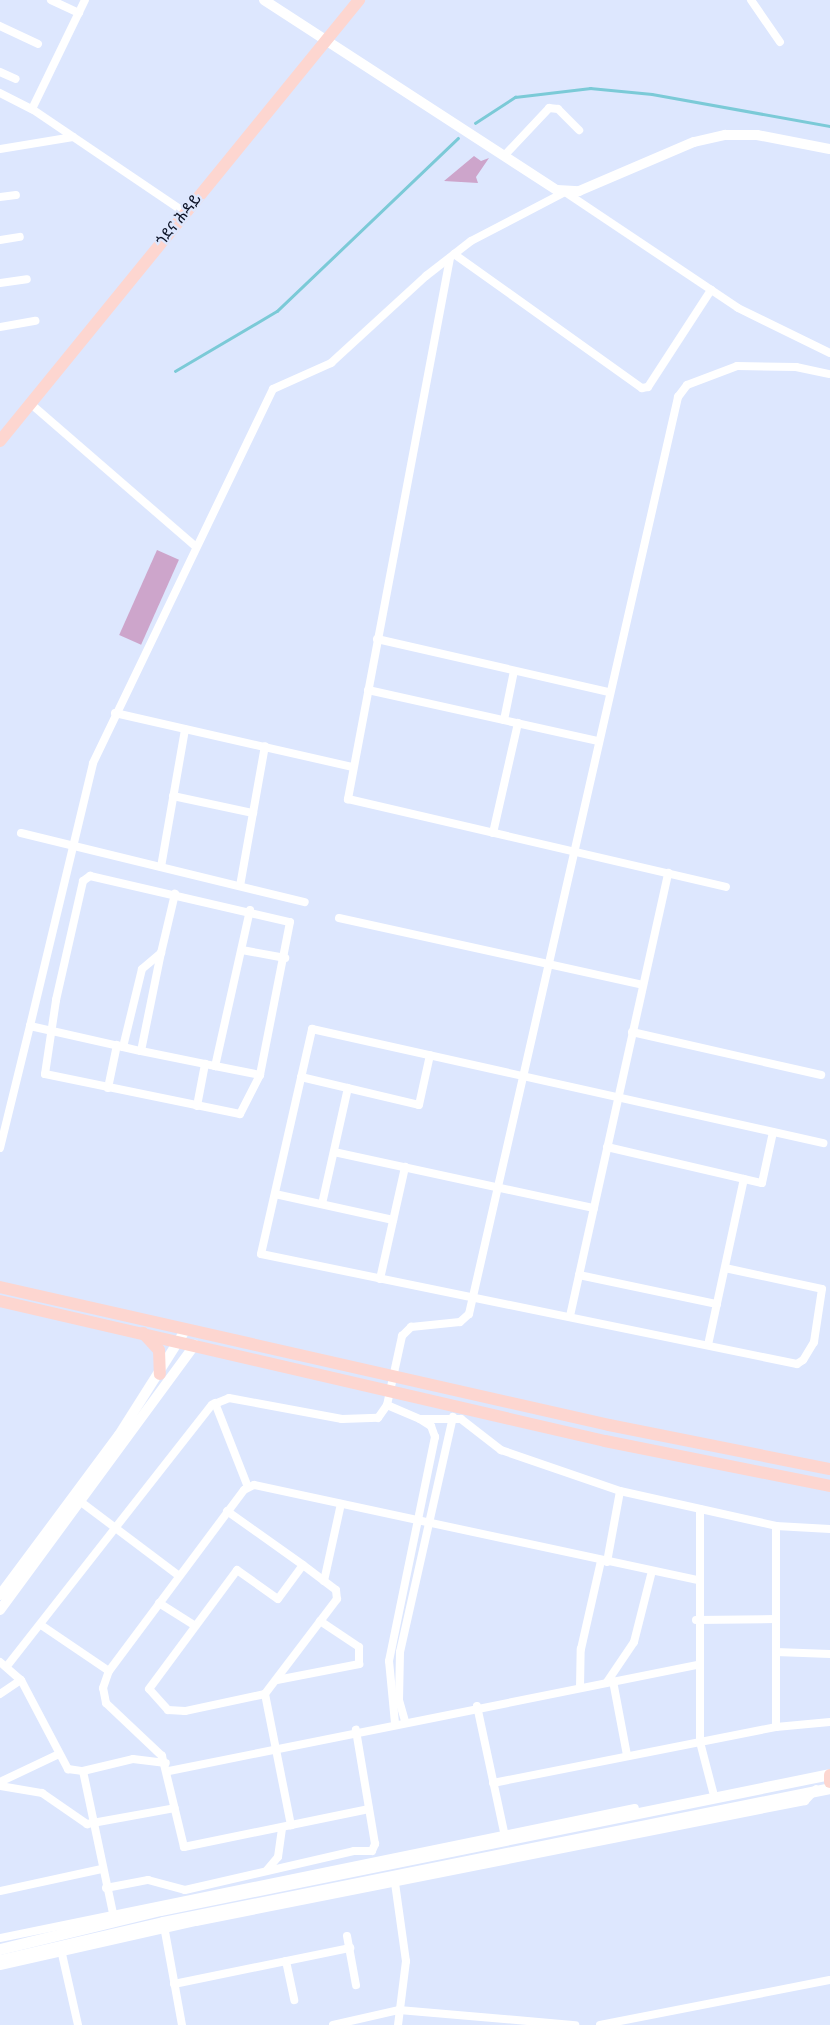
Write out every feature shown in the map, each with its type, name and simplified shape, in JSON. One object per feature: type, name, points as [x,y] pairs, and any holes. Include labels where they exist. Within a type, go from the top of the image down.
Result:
[{"type":"main road","name":"ጎደና ሕዳይ","points":[[0,441],[184,212],[359,0]]},
{"type":"main road","points":[[0,1287],[394,1376],[830,1469]]},
{"type":"main road","points":[[0,1301],[143,1332],[605,1441],[830,1486]]},
{"type":"main road","points":[[143,1332],[158,1350],[160,1374]]},
{"type":"main road","points":[[830,1775],[830,1782]]},
{"type":"main road","points":[[0,1960],[816,1784],[830,1775]]},
{"type":"main road","points":[[0,1949],[114,1919],[160,1910],[816,1784],[830,1788]]},
{"type":"street","points":[[51,0],[79,13]]},
{"type":"street","points":[[32,109],[85,0]]},
{"type":"street","points":[[264,0],[504,156],[565,192],[710,290],[830,353]]},
{"type":"street","points":[[750,0],[780,42]]},
{"type":"street","points":[[0,26],[38,44]]},
{"type":"street","points":[[0,72],[16,80]]},
{"type":"street","points":[[0,93],[32,109],[184,212]]},
{"type":"street","points":[[504,156],[548,108],[558,109],[579,130]]},
{"type":"street","points":[[0,1148],[71,845],[93,764],[115,713],[195,546],[273,389],[331,363],[452,256],[565,192],[579,191],[716,136],[748,134],[825,148],[830,156]]},
{"type":"street","points":[[0,149],[73,137]]},
{"type":"street","points":[[0,197],[16,195]]},
{"type":"street","points":[[0,240],[20,237]]},
{"type":"street","points":[[452,256],[642,388],[648,387],[710,290]]},
{"type":"street","points":[[452,256],[377,639],[348,800],[726,887]]},
{"type":"street","points":[[0,283],[27,280]]},
{"type":"street","points":[[0,327],[35,322]]},
{"type":"street","points":[[166,1763],[126,1760],[83,1770],[68,1769],[21,1680],[4,1664],[41,1625],[119,1529],[215,1403],[229,1398],[342,1419],[378,1418],[387,1405],[402,1336],[411,1327],[460,1322],[469,1314],[523,1076],[571,851],[682,390],[737,366],[796,367],[828,374]]},
{"type":"street","points":[[31,404],[195,546]]},
{"type":"street","points":[[377,639],[609,692]]},
{"type":"street","points":[[504,720],[514,671]]},
{"type":"street","points":[[368,690],[598,741]]},
{"type":"street","points":[[115,713],[353,767]]},
{"type":"street","points":[[493,833],[518,723]]},
{"type":"street","points":[[161,867],[185,729]]},
{"type":"street","points":[[240,886],[265,746]]},
{"type":"street","points":[[173,796],[253,813]]},
{"type":"street","points":[[21,833],[305,902]]},
{"type":"street","points":[[570,1316],[668,873]]},
{"type":"street","points":[[85,878],[250,910],[290,922],[285,958],[260,1075],[240,1114],[45,1074],[50,1030],[85,878]]},
{"type":"street","points":[[140,1050],[175,894]]},
{"type":"street","points":[[215,1066],[250,910]]},
{"type":"street","points":[[338,918],[643,985]]},
{"type":"street","points":[[242,950],[285,958]]},
{"type":"street","points":[[108,1088],[142,969],[161,954]]},
{"type":"street","points":[[30,1026],[260,1075]]},
{"type":"street","points":[[725,1268],[822,1289],[814,1342],[797,1364],[261,1254],[312,1029],[823,1143]]},
{"type":"street","points":[[632,1032],[821,1075]]},
{"type":"street","points":[[301,1078],[419,1105],[430,1055]]},
{"type":"street","points":[[197,1106],[205,1064]]},
{"type":"street","points":[[322,1204],[348,1088]]},
{"type":"street","points":[[607,1147],[762,1183],[773,1132]]},
{"type":"street","points":[[334,1152],[594,1208]]},
{"type":"street","points":[[380,1279],[405,1167]]},
{"type":"street","points":[[708,1345],[744,1179]]},
{"type":"street","points":[[275,1194],[393,1220]]},
{"type":"street","points":[[579,1275],[717,1304]]},
{"type":"street","points":[[0,1610],[78,1499],[160,1374],[186,1330]]},
{"type":"street","points":[[0,1595],[78,1499],[195,1345]]},
{"type":"street","points":[[215,1403],[248,1487]]},
{"type":"street","points":[[387,1405],[420,1419],[431,1426],[435,1437],[415,1521],[388,1662],[395,1723]]},
{"type":"street","points":[[420,1419],[453,1417],[502,1450],[620,1491],[776,1526],[830,1530]]},
{"type":"street","points":[[405,1721],[400,1700],[400,1652],[432,1525],[453,1417]]},
{"type":"street","points":[[248,1487],[342,1504],[432,1525],[697,1580]]},
{"type":"street","points":[[248,1487],[227,1511],[109,1672],[103,1688],[110,1710],[152,1746],[166,1763],[184,1847],[369,1809]]},
{"type":"street","points":[[580,1688],[581,1649],[620,1491]]},
{"type":"street","points":[[78,1499],[179,1576]]},
{"type":"street","points":[[324,1581],[342,1504]]},
{"type":"street","points":[[700,1509],[696,1620],[700,1742],[713,1792]]},
{"type":"street","points":[[227,1511],[303,1565],[338,1594],[265,1694],[176,1712],[150,1695],[149,1690],[194,1625],[237,1570],[278,1598],[303,1565]]},
{"type":"street","points":[[776,1526],[776,1727]]},
{"type":"street","points":[[627,1755],[610,1681],[634,1642],[652,1571]]},
{"type":"street","points":[[159,1603],[194,1625]]},
{"type":"street","points":[[696,1620],[776,1619]]},
{"type":"street","points":[[277,1680],[359,1664],[359,1647],[320,1621]]},
{"type":"street","points":[[41,1625],[109,1672]]},
{"type":"street","points":[[776,1652],[830,1654]]},
{"type":"street","points":[[169,1771],[276,1746],[697,1665]]},
{"type":"street","points":[[0,1694],[21,1680]]},
{"type":"street","points":[[265,1694],[291,1825]]},
{"type":"street","points":[[478,1706],[504,1832]]},
{"type":"street","points":[[493,1783],[776,1727],[830,1722]]},
{"type":"street","points":[[106,1888],[148,1880],[184,1890],[267,1870],[372,1851],[375,1844],[356,1730]]},
{"type":"street","points":[[0,1784],[59,1754]]},
{"type":"street","points":[[83,1770],[106,1888],[118,1935]]},
{"type":"street","points":[[0,1938],[114,1919],[504,1832],[799,1775],[816,1784],[805,1801],[395,1883],[164,1926],[62,1954],[0,1966]]},
{"type":"street","points":[[0,1784],[42,1793],[82,1822],[94,1824],[175,1808]]},
{"type":"street","points":[[267,1870],[278,1857],[282,1827]]},
{"type":"street","points":[[0,1891],[102,1869]]},
{"type":"street","points":[[395,1883],[406,1961],[398,2025]]},
{"type":"street","points":[[160,1910],[182,2025]]},
{"type":"street","points":[[347,1936],[356,1986]]},
{"type":"street","points":[[174,1984],[350,1948]]},
{"type":"street","points":[[62,1954],[78,2025]]},
{"type":"street","points":[[286,1961],[294,2000]]},
{"type":"street","points":[[600,2025],[830,1980]]},
{"type":"street","points":[[333,2025],[400,2010],[575,2025]]},
{"type":"shaded area","points":[[474,156],[481,161],[489,158],[476,177],[478,183],[444,181]]},
{"type":"shaded area","points":[[157,550],[179,560],[141,645],[119,635]]},
{"type":"waterway","points":[[475,123],[515,97],[590,88],[652,94],[830,126]]},
{"type":"waterway","points":[[175,371],[277,311],[458,138]]}]
